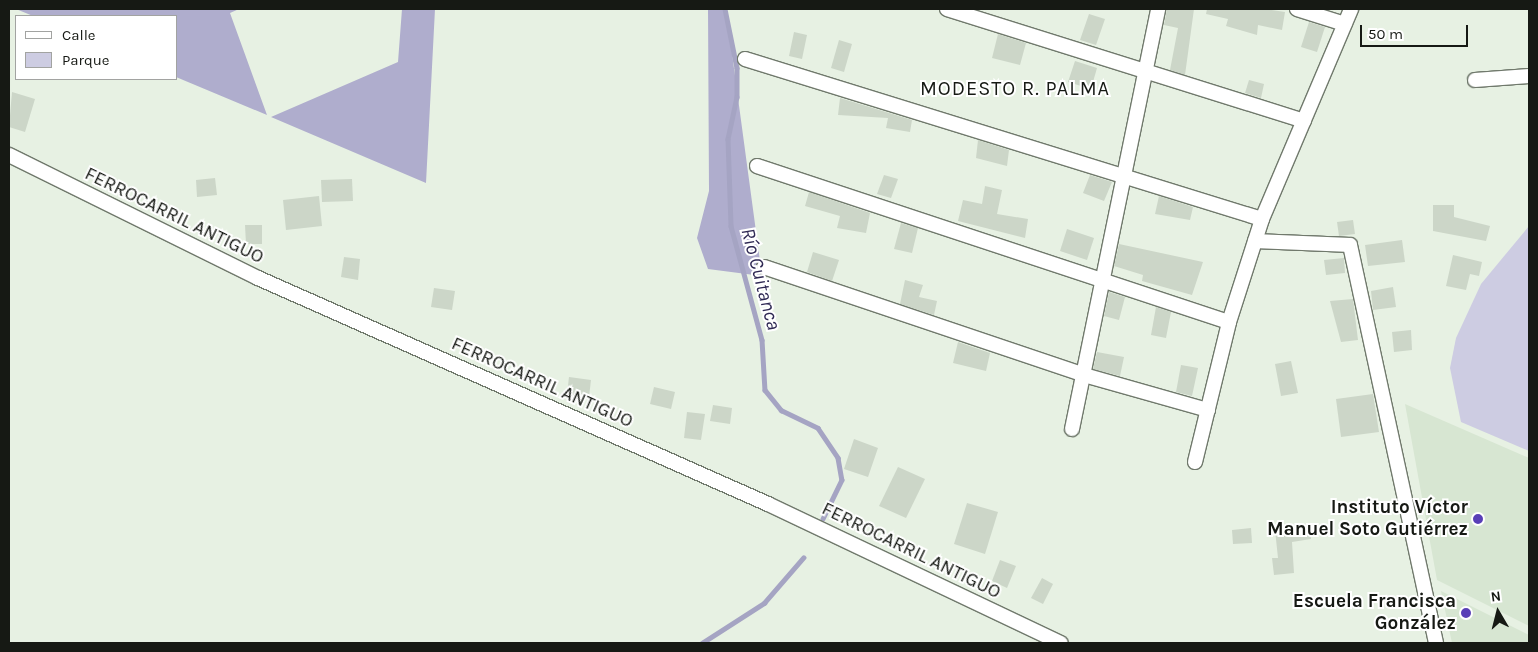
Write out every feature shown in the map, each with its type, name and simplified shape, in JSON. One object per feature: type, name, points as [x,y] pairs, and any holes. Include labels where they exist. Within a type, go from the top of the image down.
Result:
[{"type":"street","points":[[947,9],[1147,70],[1304,121]]},
{"type":"street","points":[[1072,429],[1127,176],[1158,9]]},
{"type":"street","points":[[1297,9],[1345,24]]},
{"type":"street","points":[[1195,462],[1229,322],[1262,219],[1351,9]]},
{"type":"street","points":[[745,59],[1262,219]]},
{"type":"street","points":[[1475,80],[1529,76]]},
{"type":"street","name":"FERROCARRIL ANTIGUO","points":[[9,155],[258,278],[768,504],[1061,643]]},
{"type":"street","points":[[757,166],[1229,322]]},
{"type":"street","points":[[1255,241],[1350,245],[1436,643]]},
{"type":"street","points":[[764,267],[1084,375],[1208,410]]},
{"type":"shaded area","points":[[16,9],[239,9],[230,13],[267,115],[178,78],[178,15],[31,15]]},
{"type":"shaded area","points":[[402,9],[435,9],[426,183],[271,117],[398,62]]},
{"type":"shaded area","points":[[708,9],[726,9],[762,276],[708,269],[697,238],[709,191]]},
{"type":"shaded area","name":"Instituto Víctor Manuel Soto Gutiérrez","points":[[1405,404],[1529,458],[1529,626],[1437,580]]},
{"type":"shaded area","name":"Escuela Francisca González","points":[[1441,591],[1529,635],[1529,643],[1452,643]]},
{"type":"green space","points":[[1529,226],[1529,451],[1461,422],[1450,368],[1456,338],[1481,284]]},
{"type":"building","points":[[1167,9],[1194,9],[1185,75],[1170,70],[1178,28],[1164,25]]},
{"type":"building","points":[[1207,9],[1266,9],[1285,12],[1282,30],[1258,25],[1257,35],[1226,26],[1228,19],[1206,14]]},
{"type":"building","points":[[1089,14],[1105,19],[1096,45],[1080,40]]},
{"type":"building","points":[[1309,22],[1325,27],[1317,52],[1301,47]]},
{"type":"building","points":[[794,32],[807,35],[802,59],[789,56]]},
{"type":"building","points":[[998,34],[1026,43],[1020,65],[992,58]]},
{"type":"building","points":[[839,40],[852,44],[844,72],[831,68]]},
{"type":"building","points":[[1075,61],[1097,68],[1091,89],[1068,82]]},
{"type":"building","points":[[1249,80],[1264,84],[1261,98],[1245,93]]},
{"type":"building","points":[[12,92],[35,99],[25,132],[9,127]]},
{"type":"building","points":[[840,98],[912,120],[910,132],[886,128],[888,118],[838,115]]},
{"type":"building","points":[[978,140],[1009,150],[1007,166],[976,158]]},
{"type":"building","points":[[884,175],[898,179],[891,198],[877,194]]},
{"type":"building","points":[[1090,175],[1112,182],[1104,201],[1083,193]]},
{"type":"building","points":[[215,178],[217,195],[197,197],[196,180]]},
{"type":"building","points":[[352,179],[353,201],[322,202],[321,180]]},
{"type":"building","points":[[985,186],[1002,190],[997,214],[1028,219],[1025,238],[958,221],[963,200],[982,204]]},
{"type":"building","points":[[809,192],[870,213],[866,233],[837,228],[840,216],[805,206]]},
{"type":"building","points":[[319,196],[322,226],[286,230],[283,200]]},
{"type":"building","points":[[1159,196],[1193,207],[1190,220],[1155,214]]},
{"type":"building","points":[[1433,205],[1454,205],[1454,217],[1490,226],[1486,241],[1433,231]]},
{"type":"building","points":[[1353,220],[1355,234],[1339,236],[1337,222]]},
{"type":"building","points":[[901,223],[918,228],[912,253],[894,249]]},
{"type":"building","points":[[245,225],[262,225],[262,244],[246,244]]},
{"type":"building","points":[[1067,229],[1094,238],[1087,260],[1060,251]]},
{"type":"building","points":[[1402,240],[1405,262],[1368,266],[1365,245]]},
{"type":"building","points":[[1119,244],[1203,262],[1192,295],[1142,281],[1143,275],[1114,266]]},
{"type":"building","points":[[813,252],[839,260],[832,281],[807,272]]},
{"type":"building","points":[[1453,255],[1482,262],[1479,276],[1470,274],[1466,290],[1446,286]]},
{"type":"building","points":[[344,257],[360,259],[358,280],[341,277]]},
{"type":"building","points":[[1344,258],[1345,273],[1326,275],[1324,260]]},
{"type":"building","points":[[905,280],[923,285],[919,297],[937,301],[934,315],[900,304]]},
{"type":"building","points":[[1393,287],[1396,307],[1373,310],[1371,291]]},
{"type":"building","points":[[434,288],[455,291],[452,310],[431,307]]},
{"type":"building","points":[[1109,292],[1125,297],[1119,320],[1104,316]]},
{"type":"building","points":[[1353,299],[1358,340],[1341,342],[1330,301]]},
{"type":"building","points":[[1156,307],[1171,312],[1166,338],[1151,335]]},
{"type":"building","points":[[1411,330],[1412,350],[1394,352],[1392,332]]},
{"type":"building","points":[[958,342],[990,353],[986,371],[953,363]]},
{"type":"building","points":[[1097,352],[1124,357],[1120,376],[1093,369]]},
{"type":"building","points":[[1291,361],[1298,393],[1281,396],[1275,364]]},
{"type":"building","points":[[1181,365],[1198,368],[1192,396],[1176,392]]},
{"type":"building","points":[[569,377],[591,380],[589,397],[567,394]]},
{"type":"building","points":[[654,387],[675,392],[671,409],[650,404]]},
{"type":"building","points":[[1373,394],[1379,432],[1341,437],[1336,399]]},
{"type":"building","points":[[713,405],[732,408],[730,424],[710,421]]},
{"type":"building","points":[[687,412],[705,414],[701,440],[684,438]]},
{"type":"building","points":[[854,439],[878,448],[868,477],[844,469]]},
{"type":"building","points":[[898,467],[925,479],[906,518],[879,506]]},
{"type":"building","points":[[967,503],[998,512],[985,554],[954,544]]},
{"type":"building","points":[[1309,525],[1311,539],[1292,542],[1294,573],[1274,575],[1272,558],[1278,558],[1275,530]]},
{"type":"building","points":[[1251,528],[1252,543],[1233,544],[1232,530]]},
{"type":"building","points":[[1000,560],[1016,566],[1007,588],[992,581]]},
{"type":"building","points":[[1042,578],[1053,584],[1043,604],[1031,598]]},
{"type":"waterway","name":"Río Cuitanca","points":[[725,9],[737,68],[737,97],[728,139],[731,226],[762,340],[765,390],[781,410],[818,428],[838,458],[842,480],[823,519]]},
{"type":"waterway","name":"Río Cuitanca","points":[[702,643],[764,603],[803,558]]},
{"type":"place","name":"Instituto Víctor Manuel Soto Gutiérrez","points":[[1478,519]]},
{"type":"place","name":"Escuela Francisca González","points":[[1466,613]]},
{"type":"district","name":"MODESTO R. PALMA","points":[[1015,88]]}]
